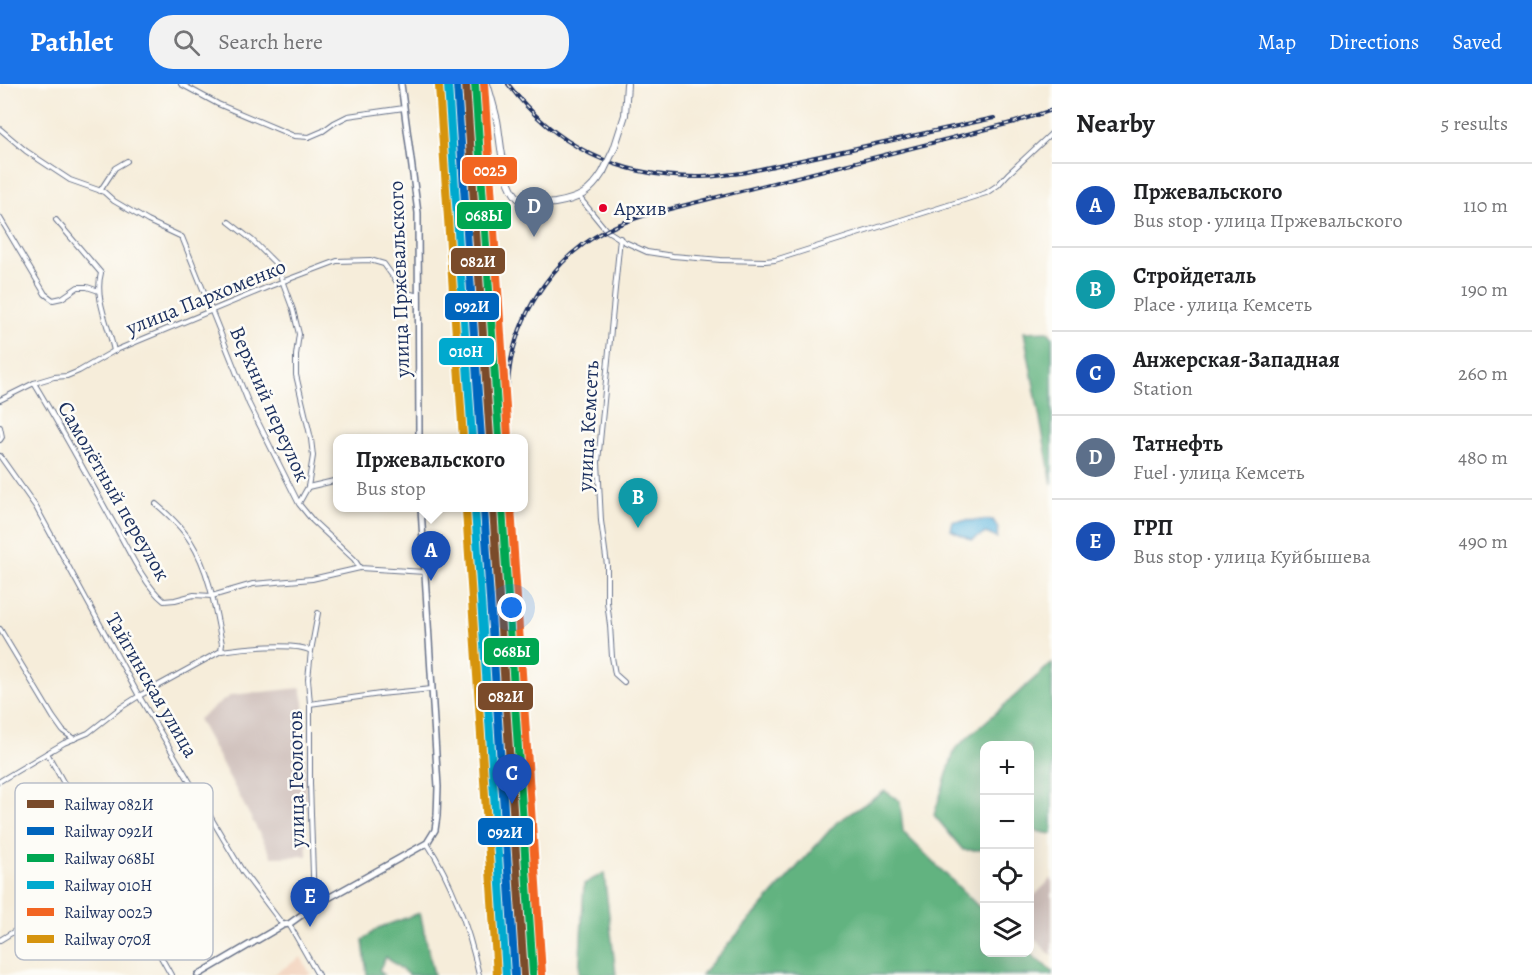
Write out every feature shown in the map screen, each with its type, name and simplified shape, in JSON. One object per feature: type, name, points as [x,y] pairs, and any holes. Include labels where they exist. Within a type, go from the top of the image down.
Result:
[{"type":"main road","points":[[487,84],[507,176],[514,194],[525,203],[537,205],[579,197],[594,185],[614,149],[625,115],[627,84]]},
{"type":"street","points":[[181,84],[218,104],[294,136],[309,136],[323,131],[348,116],[404,108]]},
{"type":"street","name":"улица Пржевальского","points":[[401,84],[418,213],[419,434]]},
{"type":"street","name":"Верхний переулок","points":[[0,129],[26,151],[70,180],[104,192],[124,207],[182,237],[249,404],[299,504]]},
{"type":"street","points":[[579,197],[606,230],[625,242],[648,252],[721,260],[765,261],[785,258],[986,193],[998,185],[1052,133]]},
{"type":"street","points":[[100,190],[116,168],[127,161]]},
{"type":"street","points":[[0,218],[45,294],[53,300],[62,298],[78,288],[87,287],[99,291]]},
{"type":"street","points":[[56,220],[101,273],[99,291],[101,305],[114,351]]},
{"type":"street","points":[[229,222],[252,240],[276,264],[299,334],[296,375],[313,456],[308,486],[299,504],[313,521],[354,559],[360,568]]},
{"type":"street","name":"улица Кемсеть","points":[[620,238],[598,462],[612,657],[615,674],[624,682]]},
{"type":"street","name":"улица Пархоменко","points":[[0,400],[34,384],[54,377],[67,376],[114,351],[337,261],[370,260],[384,264],[404,292],[418,296]]},
{"type":"street","name":"Самолётный переулок","points":[[34,384],[141,572],[157,596],[164,601],[194,595],[212,596],[253,584],[312,579],[360,568],[425,572]]},
{"type":"street","points":[[0,427],[2,437],[0,440]]},
{"type":"street","name":"Тайгинская улица","points":[[0,456],[36,507],[139,696],[190,783]]},
{"type":"street","points":[[308,486],[333,481]]},
{"type":"street","name":"Самолётный переулок","points":[[156,504],[170,516],[190,540],[204,567],[222,644],[221,651]]},
{"type":"street","points":[[198,975],[286,925],[314,906],[427,843],[435,830],[438,787],[421,512]]},
{"type":"street","name":"улица Геологов","points":[[314,906],[308,679],[318,613]]},
{"type":"street","points":[[0,629],[53,717],[63,731],[74,739]]},
{"type":"street","points":[[0,781],[64,743],[88,733],[139,696],[221,651],[236,648],[305,647],[311,651]]},
{"type":"street","points":[[310,704],[432,689]]},
{"type":"street","points":[[63,731],[64,743]]},
{"type":"street","points":[[47,753],[63,783]]},
{"type":"street","name":"Тайгинская улица","points":[[213,821],[243,872],[286,925],[318,975]]},
{"type":"street","points":[[427,843],[452,890],[479,975]]},
{"type":"street","points":[[0,940],[15,931]]},
{"type":"street","points":[[162,960],[171,975]]},
{"type":"shaded area","points":[[301,688],[304,702],[307,856],[272,857],[198,719],[231,695]]},
{"type":"shaded area","points":[[1052,878],[1052,956],[1034,939],[1034,896]]},
{"type":"shaded area","points":[[301,957],[311,975],[273,975]]},
{"type":"green space","points":[[1048,331],[1052,337],[1052,484],[1024,332]]},
{"type":"green space","points":[[1052,663],[1052,834],[1034,831],[1034,741],[980,741],[980,850],[963,850],[934,815],[955,749]]},
{"type":"green space","points":[[885,791],[900,801],[903,832],[980,908],[980,957],[1034,957],[1052,971],[1052,975],[701,975],[837,822]]},
{"type":"green space","points":[[604,873],[616,975],[579,975],[584,884]]},
{"type":"green space","points":[[420,913],[434,975],[409,975],[386,957],[379,970],[384,975],[367,975],[363,940],[378,928]]},
{"type":"water","points":[[993,520],[998,528],[997,538],[986,533],[972,540],[951,530],[953,521]]},
{"type":"railway","points":[[508,84],[547,126],[569,142],[617,165],[672,176],[706,177],[742,173],[994,118]]},
{"type":"railway","points":[[509,434],[509,370],[516,340],[524,320],[533,301],[558,267],[589,240],[646,215],[1015,122],[1052,110]]},
{"type":"railway","points":[[514,512],[544,975]]},
{"type":"rail line","name":"082И","points":[[466,84],[490,434]]},
{"type":"rail line","name":"068Ы","points":[[475,84],[499,434]]},
{"type":"rail line","name":"002Э","points":[[484,84],[508,434]]},
{"type":"rail line","name":"010Н","points":[[448,85],[472,434]]},
{"type":"rail line","name":"092И","points":[[457,85],[481,434]]},
{"type":"rail line","name":"070Я","points":[[439,86],[463,434]]},
{"type":"rail line","name":"070Я","points":[[466,512],[497,975]]},
{"type":"rail line","name":"010Н","points":[[475,512],[506,975]]},
{"type":"rail line","name":"092И","points":[[484,512],[515,975]]},
{"type":"rail line","name":"082И","points":[[493,512],[524,975]]},
{"type":"rail line","name":"068Ы","points":[[502,512],[533,974]]},
{"type":"rail line","name":"002Э","points":[[511,512],[542,974]]},
{"type":"place","name":"Архив","points":[[603,208]]},
{"type":"place","name":"Татнефть","points":[[534,237]]},
{"type":"place","name":"Стройдеталь","points":[[638,528]]},
{"type":"place","name":"Пржевальского","points":[[431,581]]},
{"type":"place","name":"Анжерская-Западная","points":[[512,804]]},
{"type":"place","name":"ГРП","points":[[310,927]]}]
